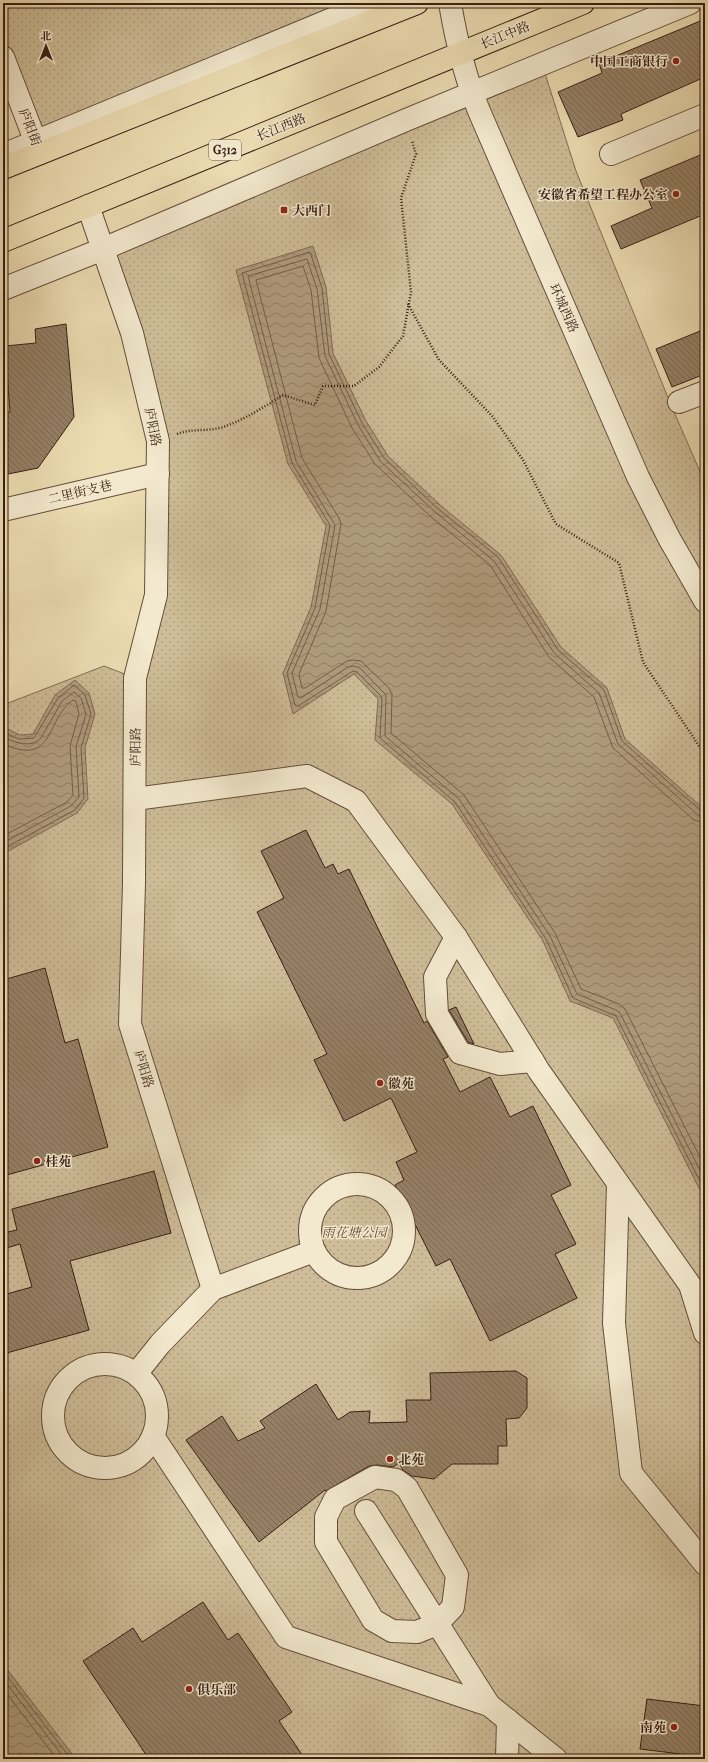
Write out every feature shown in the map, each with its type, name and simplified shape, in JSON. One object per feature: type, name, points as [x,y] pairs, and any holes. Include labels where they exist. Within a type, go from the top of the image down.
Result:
[{"type":"highway","points":[[3,168],[38,147],[417,3]]},
{"type":"highway","name":"长江中路","points":[[455,56],[583,3]]},
{"type":"highway","name":"长江西路","points":[[3,241],[455,56]]},
{"type":"street","points":[[3,155],[38,147],[372,3]]},
{"type":"street","name":"环城西路","points":[[450,3],[455,56],[638,477],[669,538],[705,602]]},
{"type":"street","points":[[3,289],[103,249],[406,120],[690,3]]},
{"type":"street","name":"庐阳街","points":[[3,57],[38,147]]},
{"type":"street","points":[[611,154],[705,115]]},
{"type":"street","name":"庐阳路","points":[[88,206],[132,333],[158,441],[156,595],[135,678],[134,883],[130,1024],[213,1289]]},
{"type":"street","points":[[679,402],[705,392]]},
{"type":"street","name":"二里街支巷","points":[[3,510],[158,474]]},
{"type":"street","points":[[135,799],[307,776],[356,801],[456,937],[533,1060],[618,1184],[690,1285],[705,1333]]},
{"type":"street","points":[[456,937],[435,977],[437,1014],[460,1053],[500,1064],[533,1060]]},
{"type":"street","points":[[358,1184],[373,1187],[387,1194],[398,1206],[403,1220],[404,1236],[400,1250],[392,1263],[380,1273],[365,1278],[350,1278],[335,1273],[323,1264],[314,1251],[310,1236],[311,1220],[317,1205],[328,1194],[342,1186],[358,1184]]},
{"type":"street","points":[[618,1184],[614,1323],[631,1473],[705,1564]]},
{"type":"street","points":[[136,1374],[160,1344],[213,1289],[314,1251]]},
{"type":"street","points":[[103,1363],[121,1366],[136,1374],[148,1386],[155,1402],[157,1419],[153,1436],[144,1450],[131,1462],[115,1467],[98,1468],[81,1463],[66,1453],[57,1438],[52,1422],[53,1404],[60,1388],[71,1375],[86,1366],[103,1363]]},
{"type":"street","points":[[153,1436],[286,1637],[489,1705]]},
{"type":"street","points":[[375,1477],[396,1480],[407,1488],[457,1575],[453,1607],[438,1624],[417,1632],[392,1630],[373,1620],[326,1542],[326,1516],[335,1499],[375,1477]]},
{"type":"street","points":[[366,1511],[489,1705],[556,1759]]},
{"type":"street","points":[[506,1759],[508,1720]]},
{"type":"path","points":[[158,441],[184,431],[222,428],[283,395],[315,405],[323,386],[354,386],[379,367],[402,336],[411,292],[401,198],[416,154],[406,120]]},
{"type":"path","points":[[408,304],[439,360],[493,418],[523,460],[556,524],[620,563],[643,662],[705,755]]},
{"type":"green space","points":[[3,3],[371,3],[36,141],[3,57]]},
{"type":"green space","name":"雨花塘公园","points":[[542,64],[576,171],[671,405],[705,483],[705,1759],[3,1759],[3,705],[104,666],[135,678],[156,595],[158,441],[103,249]]},
{"type":"water","points":[[313,246],[326,287],[333,353],[366,421],[388,456],[440,505],[501,555],[561,647],[607,688],[625,739],[705,810],[705,1200],[613,1018],[570,1001],[543,941],[452,804],[375,740],[378,699],[354,674],[293,714],[283,673],[311,607],[326,526],[288,464],[236,270]]},
{"type":"water","points":[[75,680],[89,693],[95,714],[85,748],[88,799],[77,813],[3,854],[3,727],[20,735],[33,734],[55,695]]},
{"type":"water","points":[[3,1664],[76,1759],[3,1759]]},
{"type":"building","points":[[705,19],[705,77],[621,114],[623,120],[578,137],[558,92],[602,73],[599,63]]},
{"type":"building","name":"安徽省希望工程办公室","points":[[705,153],[705,214],[621,249],[611,226],[652,208],[640,180]]},
{"type":"building","points":[[66,324],[74,417],[38,468],[3,475],[3,413],[10,412],[5,346],[36,343],[35,329]]},
{"type":"building","points":[[705,329],[705,374],[672,387],[656,349]]},
{"type":"building","name":"徽苑","points":[[306,830],[325,868],[333,864],[338,874],[349,869],[424,1023],[427,1021],[448,1057],[443,1059],[460,1092],[490,1077],[510,1117],[533,1106],[571,1185],[551,1195],[576,1244],[555,1254],[577,1298],[490,1341],[450,1259],[436,1266],[395,1185],[404,1180],[396,1162],[417,1152],[391,1098],[344,1121],[314,1060],[327,1054],[257,912],[284,898],[261,851]]},
{"type":"building","points":[[45,968],[65,1043],[78,1039],[108,1147],[3,1176],[3,980]]},
{"type":"building","points":[[456,1007],[474,1044],[468,1042],[449,1010]]},
{"type":"building","points":[[154,1171],[171,1233],[70,1261],[89,1330],[3,1354],[3,1295],[32,1287],[20,1244],[3,1249],[3,1233],[17,1230],[12,1209]]},
{"type":"building","name":"北苑","points":[[516,1371],[527,1378],[527,1408],[519,1418],[506,1419],[507,1446],[498,1446],[498,1464],[452,1464],[434,1479],[412,1476],[403,1470],[399,1463],[393,1467],[377,1465],[369,1466],[326,1491],[325,1490],[259,1542],[186,1440],[222,1416],[238,1441],[265,1428],[260,1421],[316,1384],[338,1420],[350,1412],[370,1411],[369,1423],[407,1422],[406,1400],[431,1400],[430,1373]]},
{"type":"building","name":"俱乐部","points":[[203,1602],[228,1640],[238,1633],[292,1712],[279,1721],[305,1759],[149,1759],[83,1661],[133,1628],[142,1642]]},
{"type":"building","name":"南苑","points":[[647,1699],[705,1706],[705,1757],[640,1749]]},
{"type":"place","name":"中国工商银行","points":[[676,61]]},
{"type":"place","name":"安徽省希望工程办公室","points":[[676,194]]},
{"type":"place","name":"大西门","points":[[284,210]]},
{"type":"place","name":"徽苑","points":[[380,1083]]},
{"type":"place","name":"桂苑","points":[[37,1161]]},
{"type":"place","name":"北苑","points":[[390,1459]]},
{"type":"place","name":"俱乐部","points":[[189,1689]]},
{"type":"place","name":"南苑","points":[[674,1727]]}]
